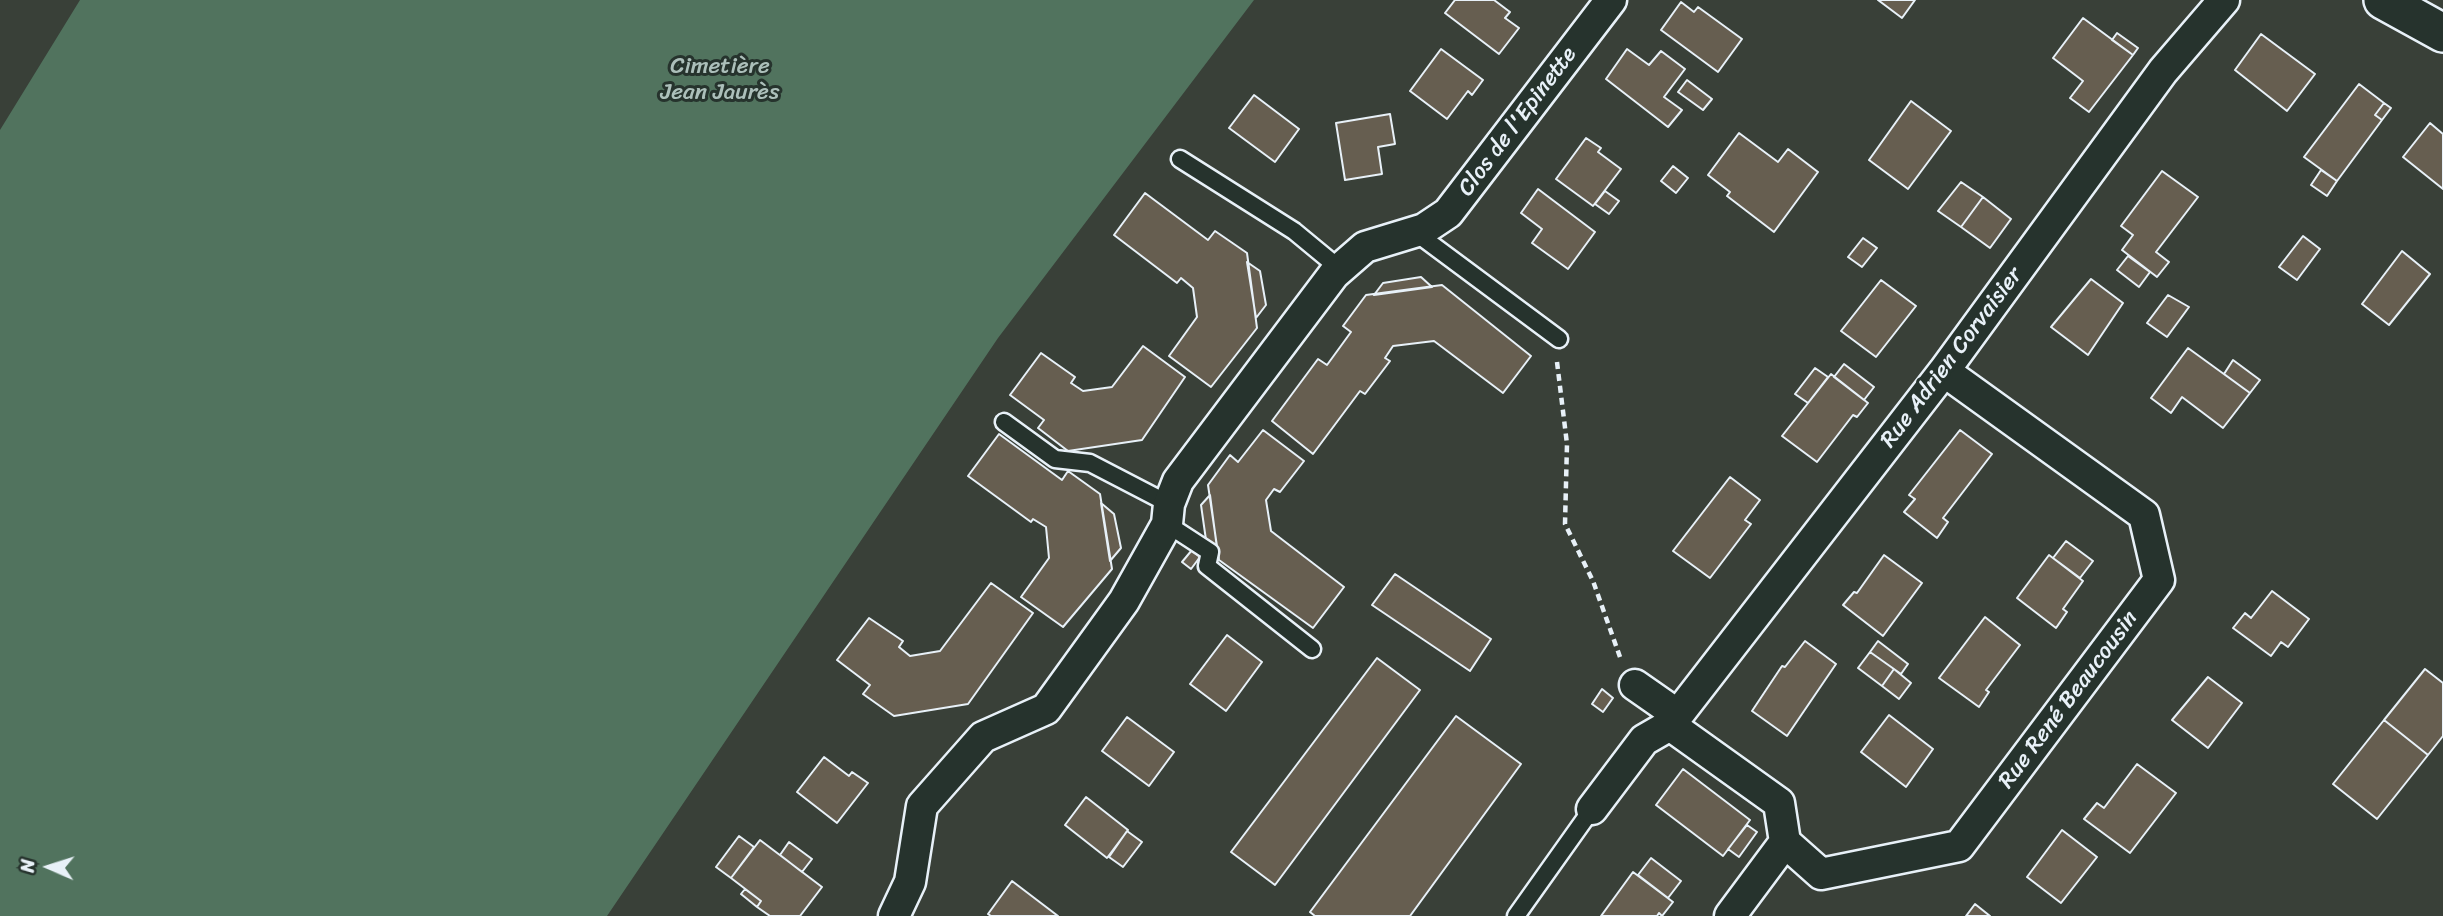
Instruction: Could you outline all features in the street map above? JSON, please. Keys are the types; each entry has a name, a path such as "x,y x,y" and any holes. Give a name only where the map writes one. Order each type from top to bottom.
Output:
{"street":[{"name":"Clos de l'Epinette","path":"894,916 909,882 922,806 984,737 1046,709 1124,601 1168,514 1178,481 1340,269 1365,247 1415,232 1448,213 1611,0"},
{"name":"Rue Adrien Corvaisier","path":"1592,808 1644,740 1674,720 1944,372 2164,71 2224,0"},
{"path":"2383,0 2443,33"},
{"name":"Rue René Beaucousin","path":"1785,842 1821,874 1959,846 2159,580 2144,515 1944,372"},
{"path":"1635,685 1674,720 1779,803 1785,842 1730,916"}],"lane":[{"path":"1180,159 1294,231 1340,269"},
{"path":"1415,232 1559,339"},
{"path":"1004,422 1055,459 1090,463 1168,514 1210,552 1207,566 1312,649"},
{"path":"1516,916 1592,808"}],"path":[{"path":"1559,339 1557,370 1567,444 1565,524 1593,581 1613,643 1635,685"}],"green space":[{"name":"Cimetière Jean Jaurès","path":"80,0 1254,0 998,338 607,916 0,916 0,130"}],"building":[{"path":"1455,0 1494,0 1510,12 1505,18 1519,28 1499,54 1445,13"},
{"path":"1878,0 1915,0 1902,18"},
{"path":"1681,2 1694,12 1698,7 1742,39 1718,72 1661,30"},
{"path":"2083,18 2133,55 2089,112 2070,98 2083,81 2053,58"},
{"path":"2117,33 2138,48 2133,55 2112,40"},
{"path":"2261,34 2315,74 2287,111 2235,70"},
{"path":"1441,49 1483,80 1472,95 1468,91 1447,119 1410,91"},
{"path":"1627,49 1649,65 1661,51 1685,69 1664,97 1682,110 1668,127 1606,79"},
{"path":"1687,80 1712,99 1703,110 1678,92"},
{"path":"2359,84 2384,103 2375,115 2382,120 2337,181 2304,157"},
{"path":"1254,95 1299,129 1275,162 1229,128"},
{"path":"1911,101 1951,131 1908,189 1869,160"},
{"path":"2384,103 2391,108 2382,120 2375,115"},
{"path":"1390,114 1395,144 1378,147 1382,174 1345,180 1336,123"},
{"path":"2430,123 2443,134 2443,189 2403,157"},
{"path":"1739,133 1778,162 1788,149 1818,172 1774,232 1727,196 1730,192 1708,175"},
{"path":"1586,138 1601,148 1598,152 1621,169 1593,206 1556,179"},
{"path":"1673,166 1688,178 1676,193 1661,181"},
{"path":"2321,170 2337,181 2327,196 2311,185"},
{"path":"2162,171 2198,197 2156,252 2169,262 2157,277 2122,250 2133,235 2121,226"},
{"path":"1961,182 1983,197 1961,227 1938,211"},
{"path":"1538,189 1595,232 1568,269 1532,243 1542,229 1521,213"},
{"path":"1605,191 1619,201 1609,214 1595,204"},
{"path":"1145,193 1208,240 1215,231 1247,253 1257,328 1211,387 1169,356 1197,317 1193,288 1181,278 1177,283 1114,235"},
{"path":"1983,197 2011,219 1990,248 1961,227"},
{"path":"2303,236 2320,249 2297,280 2279,267"},
{"path":"1863,238 1877,248 1862,267 1848,257"},
{"path":"2402,251 2430,274 2389,325 2362,304"},
{"path":"2128,256 2150,272 2139,287 2117,270"},
{"path":"1247,262 1260,271 1266,305 1256,318"},
{"path":"1421,277 1432,287 1374,295 1383,283"},
{"path":"2091,279 2123,303 2088,355 2051,327"},
{"path":"1881,280 1916,306 1876,357 1841,331"},
{"path":"1442,285 1531,356 1503,393 1434,341 1393,346 1385,358 1390,361 1365,394 1360,391 1313,454 1272,421 1318,359 1327,365 1351,332 1343,326 1366,295"},
{"path":"2168,295 2189,307 2167,337 2147,323"},
{"path":"1143,346 1185,377 1142,440 1068,451 1038,428 1044,420 1010,395 1041,353 1075,377 1071,383 1083,391 1112,387"},
{"path":"2188,348 2250,393 2223,428 2182,397 2171,413 2151,398"},
{"path":"2233,360 2260,380 2250,393 2224,374"},
{"path":"1844,364 1874,387 1864,400 1834,377"},
{"path":"1815,368 1828,377 1808,403 1795,394"},
{"path":"1831,374 1868,403 1857,417 1853,415 1817,462 1782,436"},
{"path":"1263,430 1304,461 1280,492 1274,489 1266,500 1271,531 1344,587 1313,628 1219,560 1208,485 1230,455 1238,462"},
{"path":"1960,430 1992,454 1943,518 1948,522 1937,538 1904,512 1915,499 1909,495"},
{"path":"999,434 1062,480 1068,471 1100,494 1112,569 1063,627 1021,597 1049,558 1046,527 1033,519 1031,522 968,476"},
{"path":"1730,477 1760,500 1745,520 1751,524 1710,578 1673,551"},
{"path":"1210,495 1217,548 1206,540 1201,505"},
{"path":"1101,503 1114,514 1121,548 1110,561"},
{"path":"2066,541 2093,561 2080,578 2053,558"},
{"path":"1192,550 1200,557 1191,569 1182,562"},
{"path":"1884,555 1922,583 1883,636 1843,605 1854,592 1857,593"},
{"path":"2049,555 2083,581 2063,609 2067,612 2056,628 2017,598"},
{"path":"1395,574 1491,639 1470,671 1372,605"},
{"path":"991,583 1033,613 968,704 894,716 863,694 870,685 837,660 869,618 903,641 899,647 910,656 940,651"},
{"path":"2272,591 2309,619 2288,647 2281,642 2271,656 2233,628 2245,613 2251,618"},
{"path":"1985,617 2020,645 1986,690 1989,692 1979,707 1939,678"},
{"path":"1227,635 1262,662 1226,711 1190,684"},
{"path":"1805,641 1836,664 1787,736 1752,711 1782,666 1785,667"},
{"path":"1878,641 1908,664 1901,674 1870,652"},
{"path":"1870,652 1894,669 1882,686 1858,668"},
{"path":"1377,658 1420,690 1275,885 1231,852"},
{"path":"1894,669 1911,683 1899,699 1882,686"},
{"path":"2425,669 2443,683 2443,736 2428,755 2384,720"},
{"path":"2208,677 2242,703 2208,748 2172,720"},
{"path":"1602,689 1613,698 1603,712 1592,704"},
{"path":"1889,715 1933,749 1906,787 1861,752"},
{"path":"1456,716 1521,764 1410,916 1315,916 1310,912"},
{"path":"1127,717 1174,752 1149,786 1102,751"},
{"path":"2384,720 2428,755 2377,819 2333,784"},
{"path":"824,757 849,776 852,772 868,783 837,823 797,792"},
{"path":"2137,764 2176,793 2130,853 2084,819 2097,803 2104,808"},
{"path":"1683,769 1750,820 1723,856 1656,805"},
{"path":"1086,797 1128,830 1107,858 1065,825"},
{"path":"1747,825 1757,832 1739,857 1728,849"},
{"path":"2062,830 2097,857 2061,903 2027,877"},
{"path":"1127,831 1142,842 1123,867 1109,857"},
{"path":"739,836 754,847 731,878 716,867"},
{"path":"760,840 822,887 800,916 770,916 757,907 761,901 731,878"},
{"path":"789,842 812,859 802,872 780,855"},
{"path":"1651,858 1681,881 1668,898 1638,875"},
{"path":"1633,872 1673,902 1662,916 1659,913 1657,916 1601,916"},
{"path":"1012,881 1058,916 988,914"},
{"path":"745,889 761,901 757,907 741,894"},
{"path":"1975,904 1990,916 1966,916"}]}
